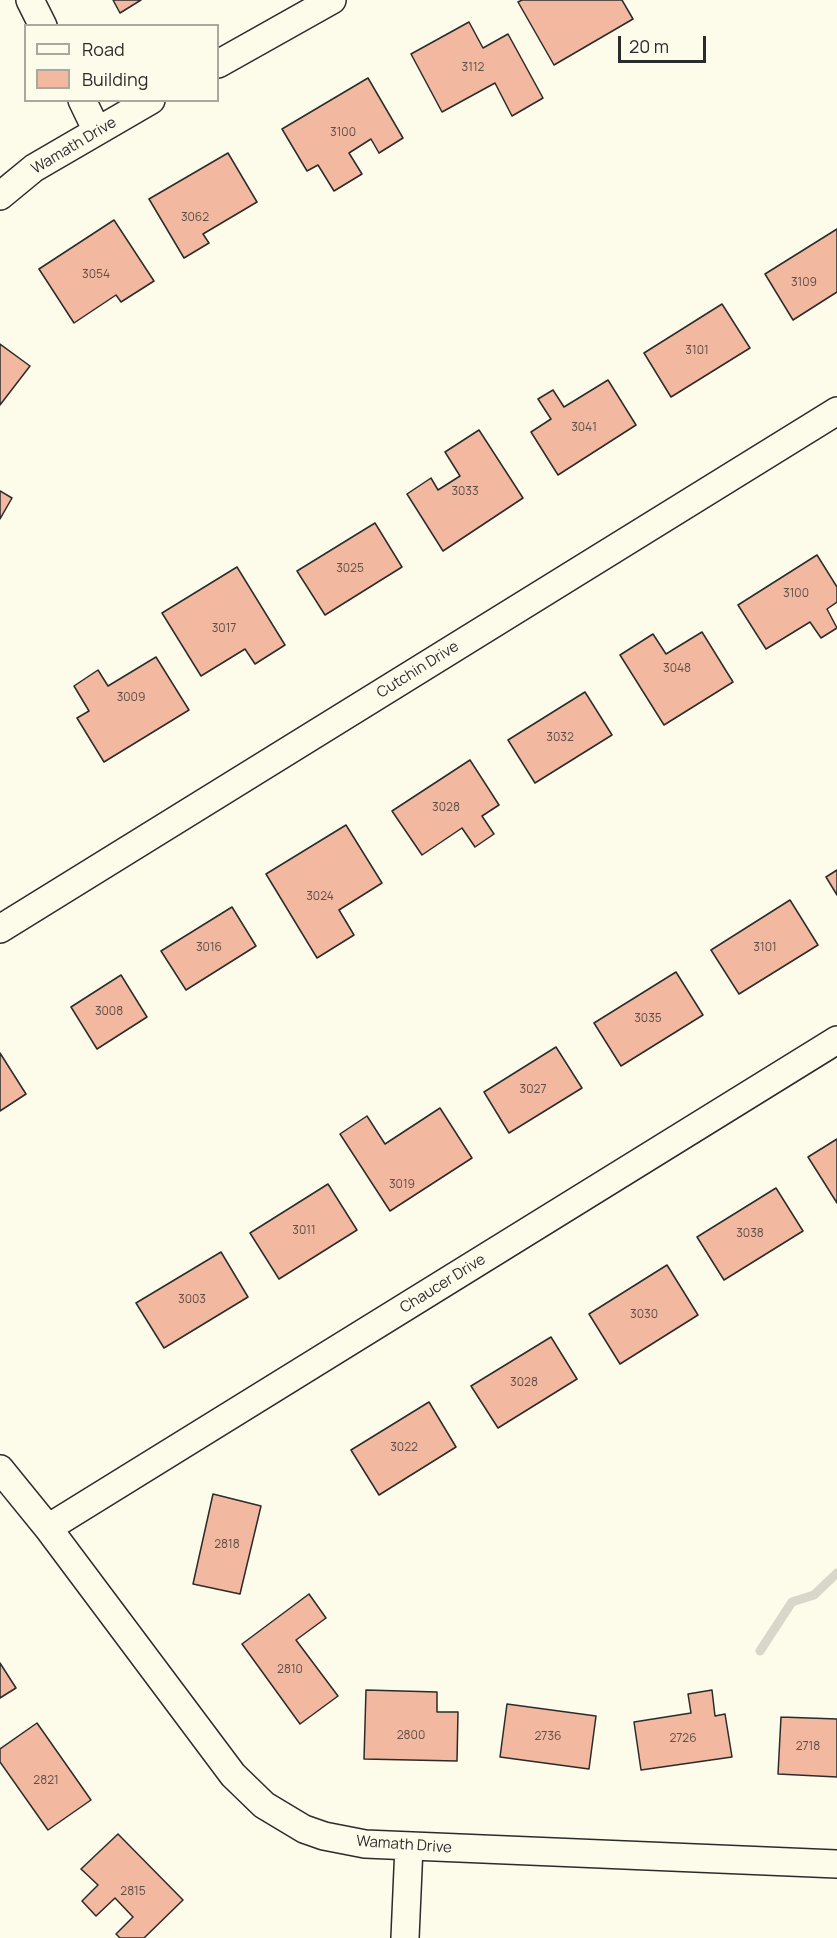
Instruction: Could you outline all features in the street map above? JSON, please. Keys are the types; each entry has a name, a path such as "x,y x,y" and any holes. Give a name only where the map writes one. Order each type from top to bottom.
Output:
{"street":[{"path":"30,0 42,24"},
{"path":"219,63 332,0"},
{"path":"83,102 97,130"},
{"name":"Wamath Drive","path":"0,196 34,168 147,102"},
{"name":"Cutchin Drive","path":"0,929 837,411"},
{"name":"Chaucer Drive","path":"48,1528 837,1040"},
{"name":"Wamath Drive","path":"0,1468 48,1528 233,1775 264,1805 304,1829 324,1836 365,1844 837,1864"},
{"path":"405,1938 409,1846"}],"building":[{"path":"113,0 141,0 120,13"},
{"path":"522,0 622,0 633,19 554,65 518,2"},
{"path":"469,22 483,48 508,34 543,98 512,116 495,83 442,112 411,54"},
{"path":"368,78 403,138 379,153 371,139 349,153 362,174 334,191 318,165 307,171 282,129"},
{"path":"228,153 257,202 203,234 209,243 184,258 149,199"},
{"path":"114,220 154,281 121,302 116,295 74,323 39,269"},
{"path":"837,229 837,292 793,320 765,274"},
{"path":"722,304 750,348 671,397 644,353"},
{"path":"0,344 30,366 0,405"},
{"path":"608,380 636,425 558,475 531,432 551,419 538,399 553,390 564,407"},
{"path":"479,430 523,498 443,551 407,494 431,478 438,490 460,476 445,452"},
{"path":"0,491 12,498 0,519"},
{"path":"375,523 402,567 325,615 297,571"},
{"path":"817,555 837,587 837,602 827,609 837,628 821,638 810,622 766,649 738,605"},
{"path":"237,567 285,645 255,664 245,649 201,676 162,613"},
{"path":"702,632 733,682 664,725 620,655 653,634 666,654"},
{"path":"156,657 189,710 104,762 77,718 89,711 74,686 98,670 108,686"},
{"path":"585,692 612,735 535,783 508,740"},
{"path":"470,760 499,805 482,816 494,834 475,847 462,828 422,855 392,811"},
{"path":"346,825 382,883 339,910 354,935 317,958 266,874"},
{"path":"837,870 837,895 826,877"},
{"path":"790,900 818,945 739,994 711,950"},
{"path":"232,907 256,946 186,990 161,951"},
{"path":"676,972 703,1015 621,1066 594,1023"},
{"path":"121,975 147,1017 97,1049 71,1007"},
{"path":"556,1047 582,1088 509,1133 484,1092"},
{"path":"0,1053 26,1094 0,1111"},
{"path":"440,1108 472,1158 390,1211 340,1134 367,1116 385,1144"},
{"path":"837,1139 837,1203 808,1157"},
{"path":"328,1184 357,1230 279,1279 250,1233"},
{"path":"776,1188 803,1231 724,1280 697,1237"},
{"path":"221,1252 248,1297 164,1348 136,1303"},
{"path":"667,1265 698,1315 620,1364 589,1314"},
{"path":"551,1337 577,1379 498,1428 471,1386"},
{"path":"429,1402 456,1447 379,1495 351,1450"},
{"path":"213,1494 261,1506 240,1594 193,1584"},
{"path":"309,1594 326,1618 296,1640 338,1696 300,1724 242,1644"},
{"path":"0,1663 16,1688 0,1698"},
{"path":"366,1690 437,1692 437,1712 458,1712 457,1761 364,1759"},
{"path":"712,1690 715,1716 725,1714 732,1757 641,1770 634,1722 691,1713 688,1694"},
{"path":"507,1704 596,1716 589,1769 500,1757"},
{"path":"781,1717 837,1719 837,1777 778,1774"},
{"path":"37,1723 91,1800 48,1830 0,1762 0,1749"},
{"path":"118,1834 183,1900 144,1938 120,1938 116,1934 133,1917 115,1898 96,1916 82,1901 98,1885 81,1869"}],"waterway":[{"path":"760,1651 792,1602 814,1595 837,1573"}]}
